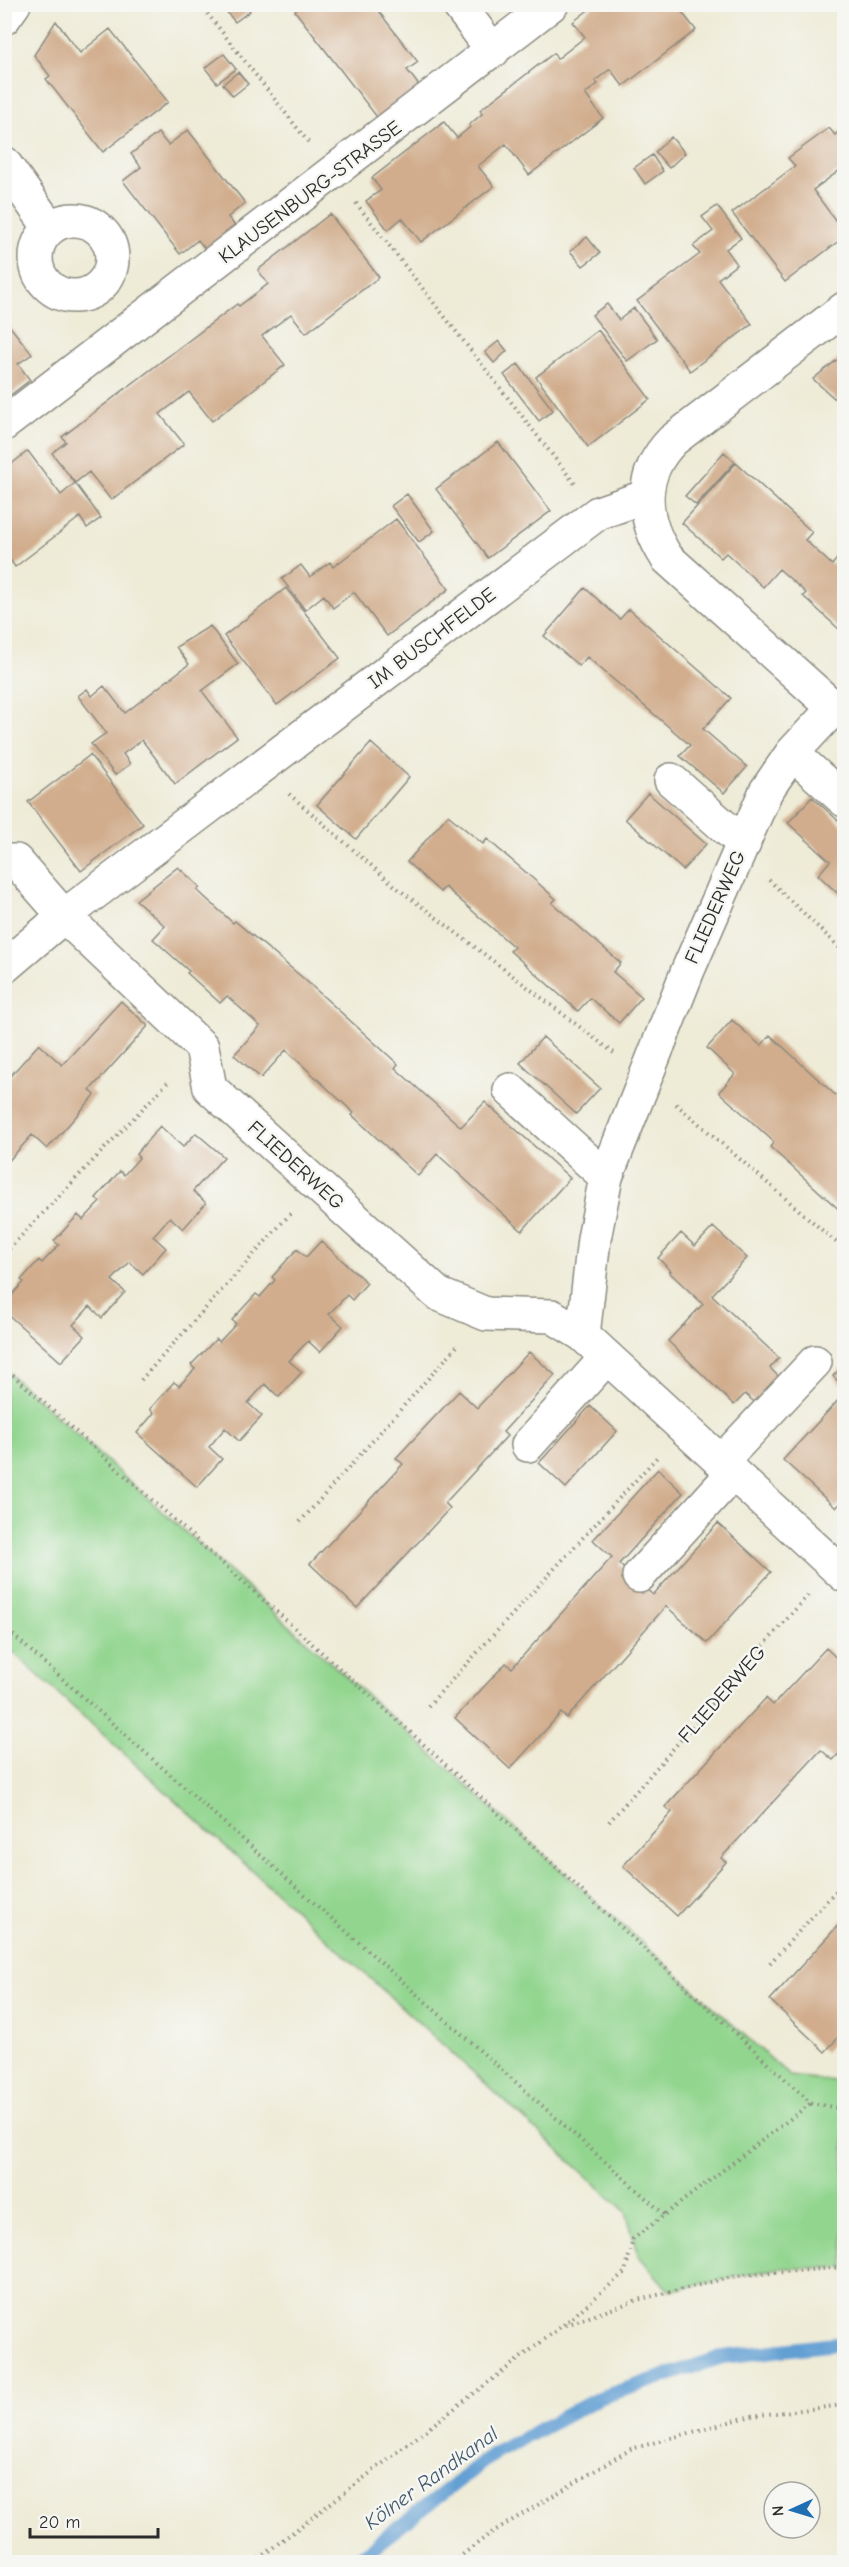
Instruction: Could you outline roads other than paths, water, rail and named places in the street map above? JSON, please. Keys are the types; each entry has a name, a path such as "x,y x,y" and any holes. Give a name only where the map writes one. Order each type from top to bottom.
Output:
{"street":[{"path":"4,18 14,4"},
{"path":"458,4 494,51"},
{"name":"KLAUSENBURG-STRASSE","path":"4,424 334,174 552,4"},
{"path":"4,163 50,228"},
{"path":"72,219 85,221 97,227 106,236 112,251 113,264 109,275 94,292 82,296 60,294 49,287 41,277 36,254 40,240 50,228 72,219"},
{"path":"94,292 126,332"},
{"path":"647,496 652,470 659,454 673,440 844,309"},
{"name":"IM BUSCHFELDE","path":"4,967 64,916 598,513 647,496"},
{"name":"FLIEDERWEG","path":"583,1335 594,1239 606,1177 687,970 766,791 792,753 839,705 667,558 656,542 648,521 647,496"},
{"path":"792,753 844,800"},
{"path":"671,780 742,848"},
{"path":"4,861 16,861 64,916"},
{"name":"FLIEDERWEG","path":"64,916 202,1047 210,1088 438,1294 486,1314 552,1316 583,1335 727,1467 837,1558"},
{"path":"510,1090 606,1177"},
{"path":"528,1445 607,1358"},
{"path":"639,1576 815,1362"}],"waterway":[{"name":"Kölner Randkanal","path":"354,2562 492,2455 599,2398 722,2357 844,2343"}]}
